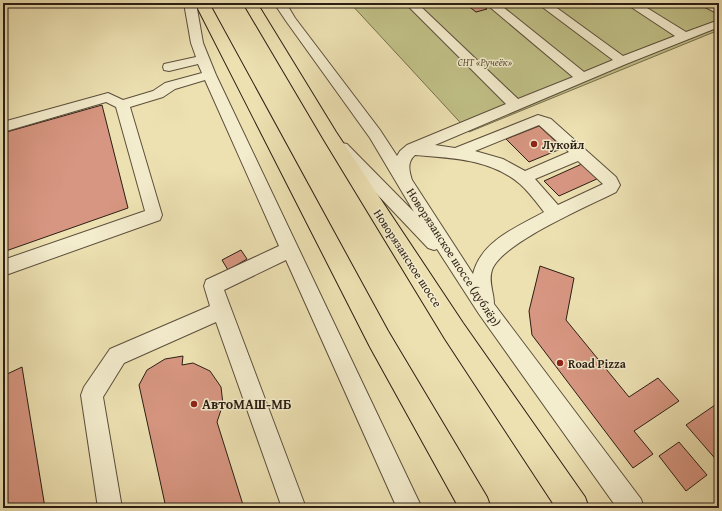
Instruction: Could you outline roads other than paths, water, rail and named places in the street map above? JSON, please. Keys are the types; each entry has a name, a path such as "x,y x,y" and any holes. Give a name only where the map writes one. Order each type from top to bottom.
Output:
{"highway":[{"path":"202,3 379,339 476,508"},
{"name":"Новорязанское шоссе","path":"250,3 330,136 454,331 574,508"}],"street":[{"path":"190,3 197,43 206,67 410,508"},
{"name":"Новорязанское шоссе (дублёр)","path":"280,3 290,19 375,134 458,268 632,508"},
{"path":"411,3 515,105"},
{"path":"490,3 583,78"},
{"path":"544,3 622,61"},
{"path":"631,3 684,36"},
{"path":"705,3 719,11"},
{"path":"405,183 402,171 402,159 412,149 622,61 719,23"},
{"path":"169,67 206,67"},
{"path":"122,105 158,94 206,67"},
{"path":"3,126 108,97 122,105 154,215 3,268"},
{"path":"454,154 538,120 546,122 610,181 612,185 610,188 556,214 500,247 486,262 481,278 486,308"},
{"path":"375,134 388,142 412,149 454,154 494,163 510,169 523,178 556,214"},
{"path":"330,136 458,268"},
{"path":"523,178 580,154"},
{"path":"290,249 213,286 294,508"},
{"path":"110,508 92,395 117,356 222,310"}],"place":[{"name":"Лукойл","path":"534,144"},
{"name":"Road Pizza","path":"560,363"},
{"name":"АвтоМАШ-МБ","path":"194,404"}],"park label":[{"name":"СНТ «Ручеёк»","path":"485,62"}]}
